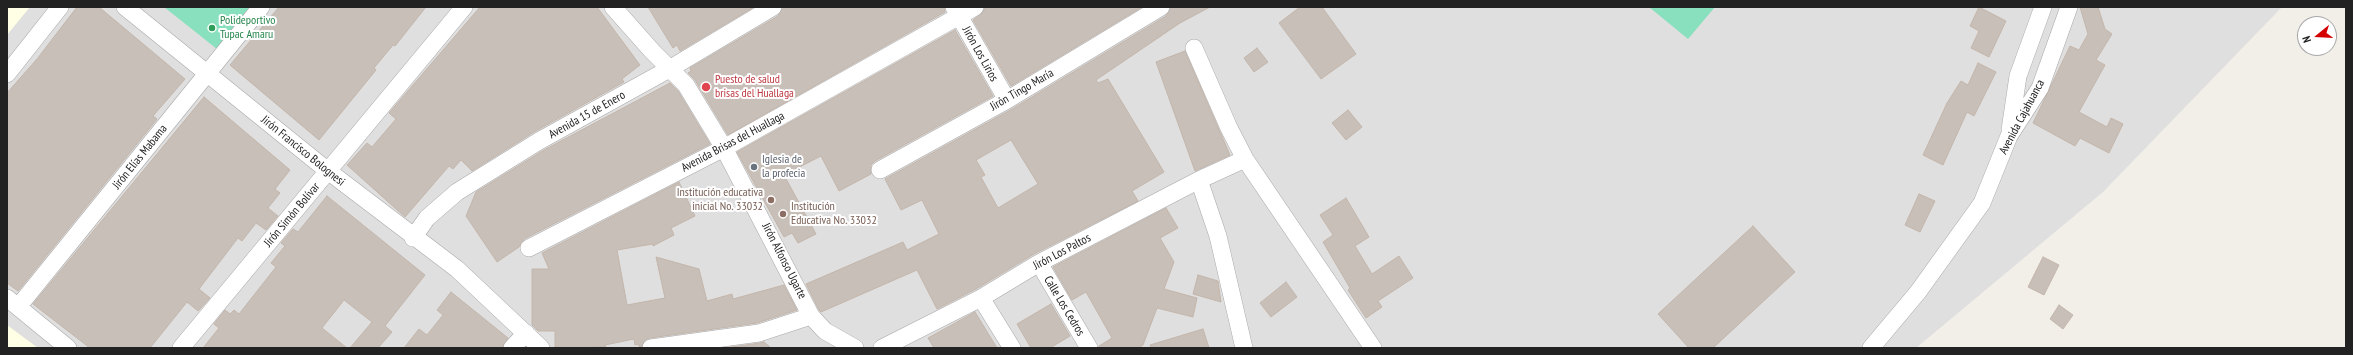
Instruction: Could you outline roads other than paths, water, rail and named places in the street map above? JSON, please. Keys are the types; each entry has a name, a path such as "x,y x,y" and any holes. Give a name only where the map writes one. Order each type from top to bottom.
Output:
{"street":[{"path":"7,74 60,7"},
{"name":"Jirón Francisco Bolognesi","path":"125,7 328,171 483,292 541,348"},
{"name":"Jirón Elías Mabama","path":"12,303 207,74 261,7"},
{"name":"Jirón Simón Bolívar","path":"181,348 464,7"},
{"name":"Jirón Alfonso Ugarte","path":"614,7 652,51 671,68 686,85 724,148 811,316 824,331 855,348"},
{"name":"Avenida 15 de Enero","path":"414,238 426,218 457,192 539,141 671,68 773,7"},
{"name":"Avenida Brisas del Huallaga","path":"529,248 724,148 957,12 976,7"},
{"name":"Jirón Tingo María","path":"880,170 1007,100 1161,7"},
{"path":"2009,136 2018,76 2043,7"},
{"name":"Avenida Cajahuanca","path":"1871,348 1918,292 1982,203 2009,136 2040,88 2069,7"},
{"name":"Jirón Los Lirios","path":"957,12 1007,100"},
{"path":"1194,48 1231,133 1245,159 1373,348"},
{"name":"Jirón Los Paltos","path":"882,348 981,298 1039,263 1199,180 1245,159"},
{"path":"1199,180 1218,236 1244,348"},
{"name":"Calle Los Cedros","path":"1039,263 1089,348"},
{"path":"981,298 1012,348"},
{"path":"12,303 68,348"},
{"path":"651,348 713,341 759,332 811,316"},
{"path":"512,348 526,333"}],"place":[{"name":"Polideportivo Tupac Amaru","path":"212,28"},
{"name":"Puesto de salud brisas del Huallaga","path":"706,87"},
{"name":"Iglesia de la profecia","path":"754,167"},
{"name":"Institución educativa inicial No. 33032","path":"771,200"},
{"name":"Institución Educativa No. 33032","path":"783,214"}]}
